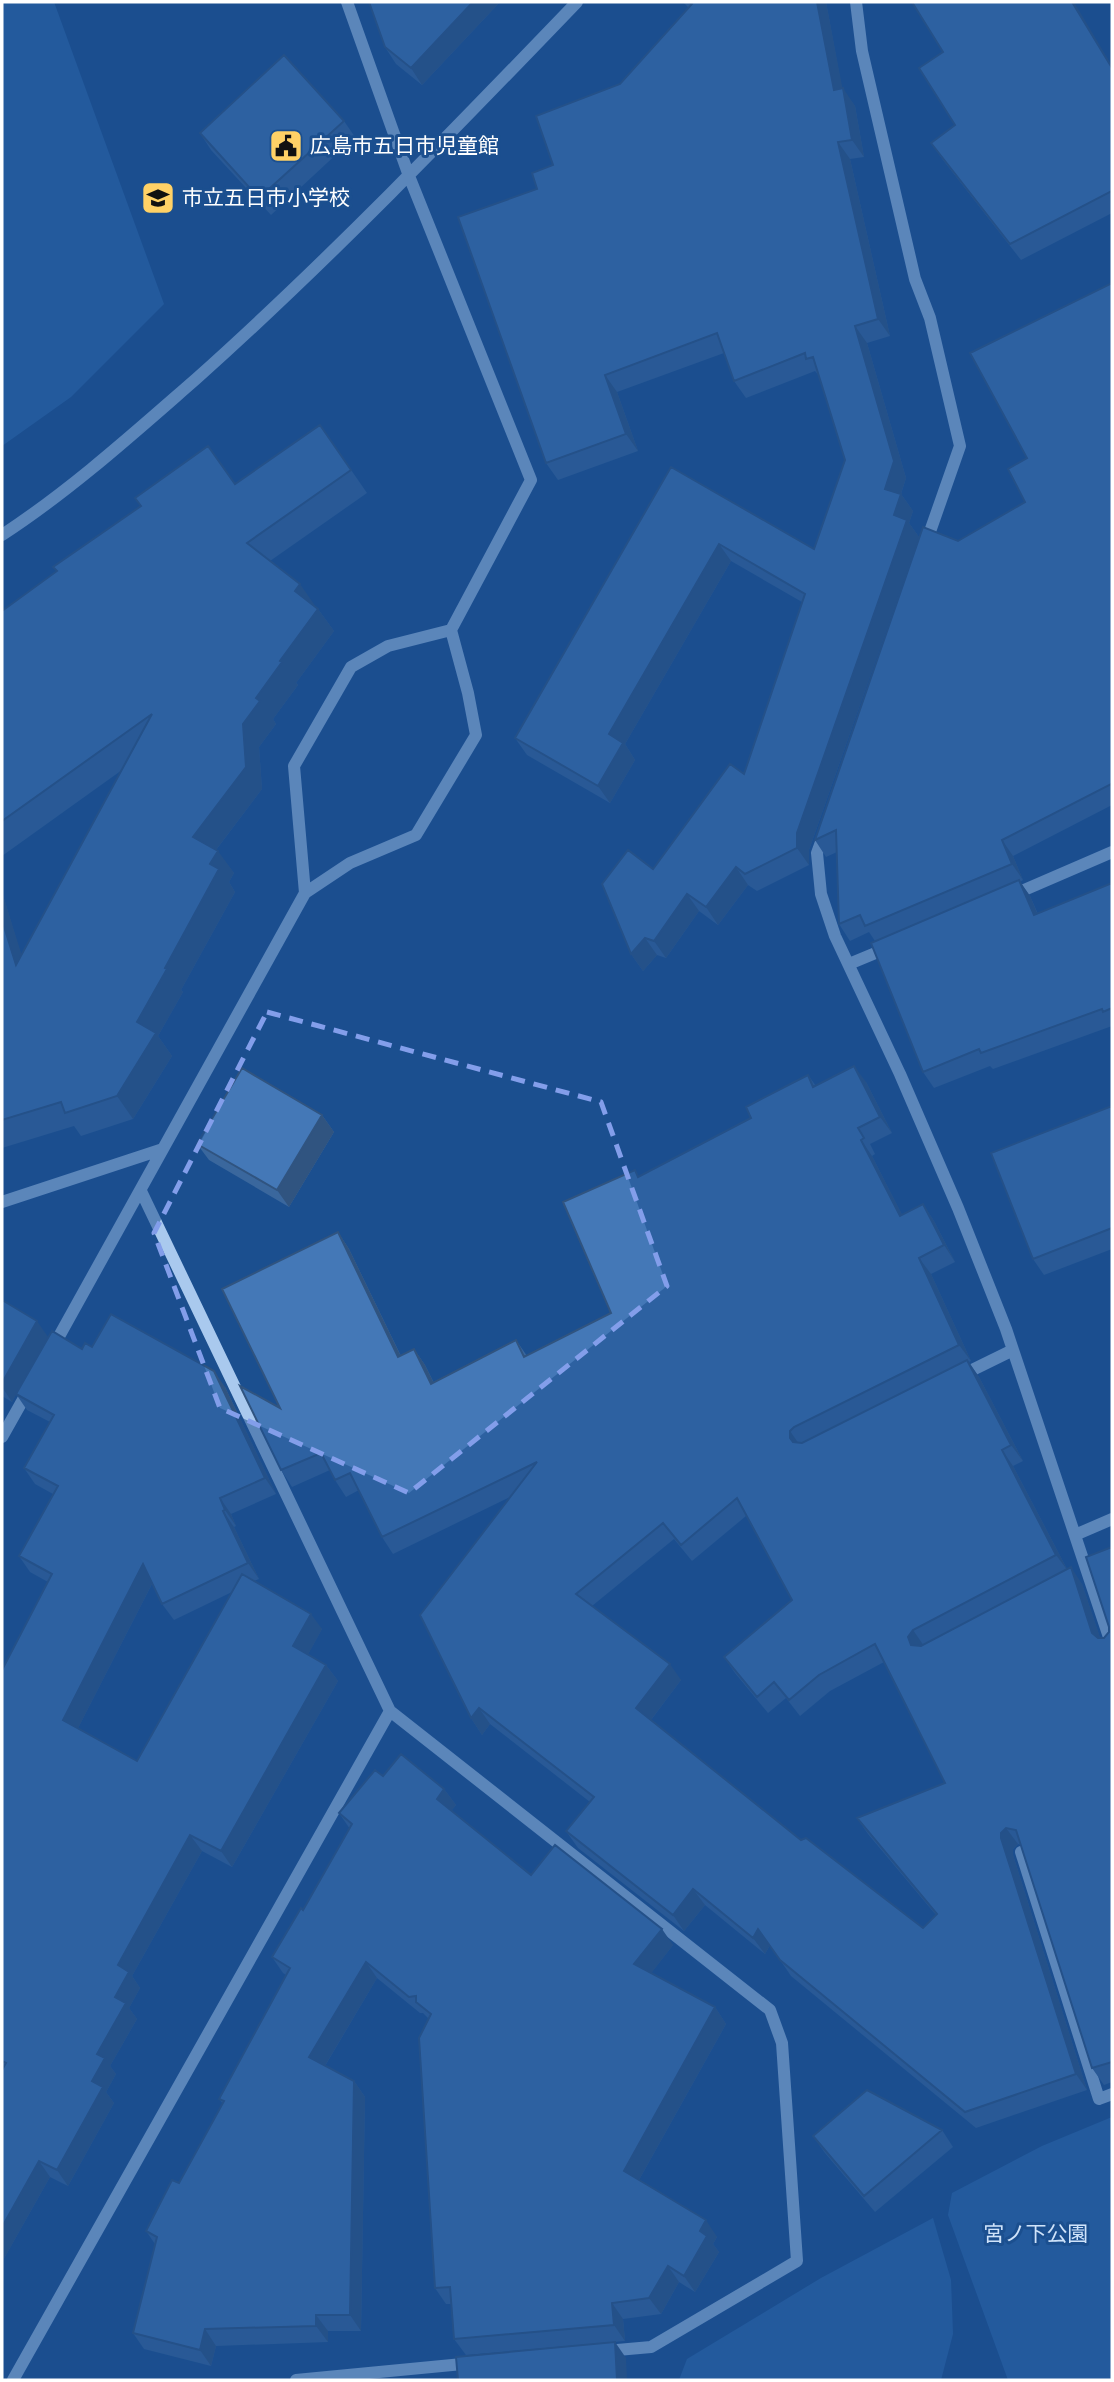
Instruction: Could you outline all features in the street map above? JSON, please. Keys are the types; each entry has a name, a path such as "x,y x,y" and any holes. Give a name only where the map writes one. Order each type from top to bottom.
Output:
{"street":[{"path":"46,1360 305,893 351,863 416,835 476,736 451,630 531,480 410,176 346,2"},
{"path":"2,535 27,519 142,427 262,320 410,176 577,2"},
{"path":"856,2 862,51 902,224 915,279 930,318 960,446 923,551"},
{"path":"305,893 295,766 351,667 388,646 451,630"},
{"path":"831,814 817,853 821,894 835,936 900,1074 958,1208 1013,1350 1112,1646"},
{"path":"999,900 1112,852"},
{"path":"849,964 899,943"},
{"path":"2,1202 163,1149"},
{"path":"141,1191 390,1711 770,2010 782,2043 797,2261 650,2347 598,2352"},
{"path":"953,1379 1013,1350"},
{"path":"2,1437 33,1382"},
{"path":"1075,1535 1112,1519"},
{"path":"1075,1577 1087,1571"},
{"path":"13,2380 390,1711"},
{"path":"1021,1852 1099,2099 1112,2094"},
{"path":"296,2380 480,2362"}],"highlighted area":[{"path":"267,1012 601,1102 667,1286 409,1493 220,1408 154,1233"}],"green space":[{"path":"2,2 54,2 164,304 71,397 2,446"},
{"name":"宮ノ下公園","path":"1112,2117 1112,2380 1008,2380 948,2215 952,2193 1042,2146"},
{"path":"933,2218 951,2280 953,2334 941,2380 679,2380 687,2359 821,2278"}],"building":[{"path":"369,2 473,2 411,68 385,47"},
{"path":"689,2 817,2 834,90 843,88 852,140 838,142 878,319 855,326 894,461 885,489 901,494 894,515 907,520 797,833 797,848 745,874 736,867 706,907 687,894 654,941 645,938 631,954 602,884 628,850 653,869 730,764 744,774 805,594 719,544 609,734 623,743 598,786 515,738 671,467 814,549 845,460 813,357 806,359 805,353 734,381 717,333 605,375 626,434 546,463 458,217 537,189 532,173 553,165 536,116 620,84 692,4"},
{"path":"912,2 1072,2 1112,68 1112,191 1010,244 931,143 955,125 919,68 943,52"},
{"path":"284,55 344,121 259,198 200,133"},
{"path":"1112,283 1112,786 1111,784 1002,840 1012,864 865,926 860,915 839,924 836,830 815,840 923,527 958,541 1025,502 1008,469 1027,458 970,353"},
{"path":"320,425 351,470 247,543 300,584 295,591 318,609 280,661 282,662 256,698 260,701 243,724 246,767 193,837 218,851 210,864 219,869 137,1022 156,1033 117,1096 65,1113 61,1102 2,1120 2,920 16,965 152,714 2,821 2,611 57,571 53,567 141,506 135,498 208,446 235,484"},
{"path":"1019,880 1034,915 1112,883 1112,1008 1103,1012 1102,1009 981,1053 979,1049 923,1072 871,943"},
{"path":"854,1066 880,1117 858,1128 864,1138 861,1140 900,1216 923,1204 944,1245 919,1258 959,1345 794,1427 790,1431 790,1438 793,1442 802,1443 967,1360 1011,1445 1002,1450 1056,1555 913,1630 908,1637 911,1645 921,1646 1071,1567 1092,1633 1098,1638 1104,1638 1109,1627 1086,1557 1112,1547 1112,2062 1092,2068 1016,1830 1006,1828 1001,1833 1001,1838 1076,2074 965,2112 780,1960 758,1929 753,1938 693,1889 673,1915 566,1831 594,1797 479,1708 471,1718 420,1615 537,1462 382,1537 350,1473 335,1480 321,1453 281,1470 240,1386 280,1408 222,1289 338,1232 398,1357 414,1349 431,1384 516,1340 524,1357 611,1313 563,1202 635,1170 638,1177 751,1118 746,1107 808,1075 813,1087","holes":["737,1498 792,1600 724,1657 757,1697 774,1682 789,1700 819,1675 875,1644 945,1783 857,1818 937,1914 923,1928 806,1838 801,1840 636,1708 670,1664 576,1594 663,1523 681,1545"]},
{"path":"242,1068 322,1115 277,1190 197,1144"},
{"path":"1112,1106 1112,1228 1033,1259 991,1153"},
{"path":"2,1300 37,1321 2,1383"},
{"path":"111,1314 214,1371 265,1478 220,1498 225,1510 223,1511 248,1563 162,1604 143,1564 63,1720 137,1761 242,1574 311,1614 293,1646 326,1665 221,1851 190,1835 118,1965 129,1972 115,1997 126,2003 97,2054 105,2058 92,2081 103,2087 57,2170 39,2161 2,2227 2,2070 6,2063 2,2061 2,1670 52,1574 19,1556 58,1486 24,1468 54,1415 16,1394 52,1331 82,1349 85,1343 92,1347"},
{"path":"401,1754 444,1789 437,1799 531,1875 555,1845 662,1929 634,1964 715,2007 624,2171 706,2220 700,2231 707,2236 684,2276 668,2266 649,2298 612,2303 614,2325 454,2339 450,2287 435,2288 419,2038 431,2014 416,2002 416,1996 409,1997 366,1962 309,2057 354,2081 350,2315 316,2315 316,2326 205,2329 200,2350 133,2333 157,2237 146,2231 172,2180 179,2183 224,2101 219,2099 290,1968 272,1957 301,1908 303,1910 352,1824 339,1813 375,1770 383,1776"},
{"path":"867,2090 942,2130 864,2196 813,2136"},
{"path":"615,2342 617,2380 458,2380 456,2357"}],"place":[{"name":"広島市五日市児童館","path":"286,146"},
{"name":"市立五日市小学校","path":"158,198"}]}
